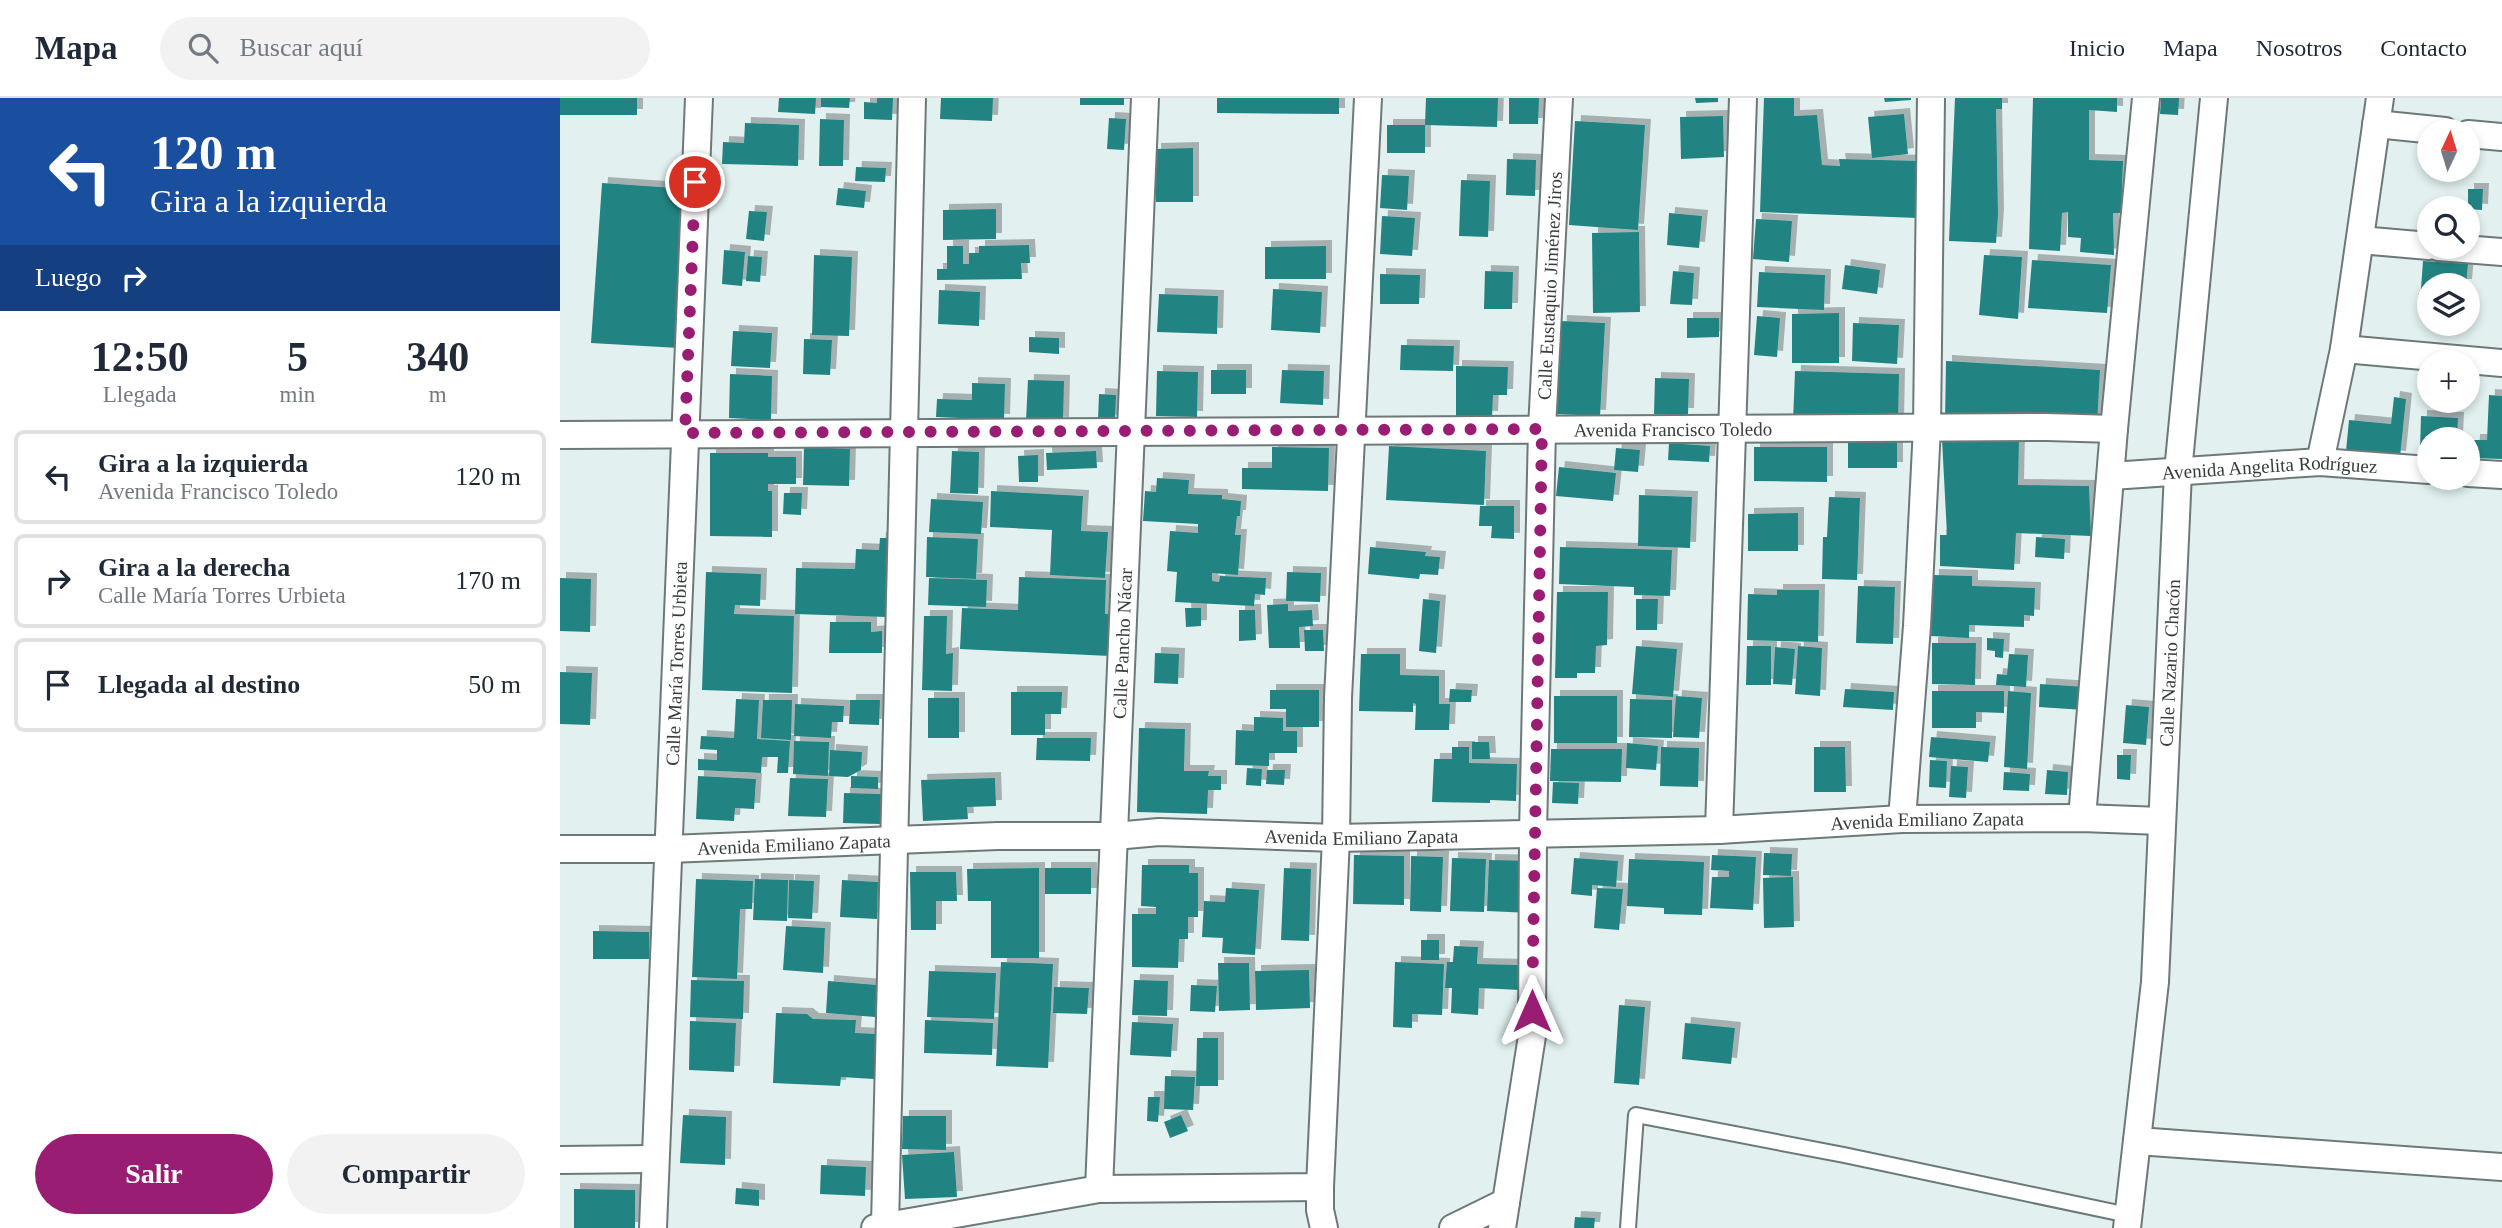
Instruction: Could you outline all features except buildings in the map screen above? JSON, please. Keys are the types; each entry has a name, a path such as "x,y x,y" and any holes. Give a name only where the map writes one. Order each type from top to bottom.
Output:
{"street":[{"name":"Calle María Torres Urbieta","path":"653,1228 699,98"},
{"path":"912,98 894,841 880,1227 1099,1189 1320,1186"},
{"name":"Calle Pancho Nácar","path":"1099,1189 1145,98"},
{"path":"1324,1228 1320,1210 1320,1186 1336,838 1338,698 1368,98"},
{"name":"Calle Eustaquio Jiménez Jiros","path":"1504,1215 1532,1036 1533,833 1542,429 1559,98"},
{"path":"1719,830 1743,98"},
{"path":"1902,819 1917,625 1927,427 1931,98"},
{"path":"2082,818 2114,429 2146,98"},
{"name":"Calle Nazario Chacón","path":"2128,1221 2155,982 2178,472 2214,98"},
{"path":"2320,462 2344,349 2380,98"},
{"path":"2376,124 2417,128"},
{"path":"2480,135 2502,137"},
{"path":"2360,240 2417,245"},
{"path":"2480,250 2502,252"},
{"path":"2344,349 2502,363"},
{"name":"Avenida Francisco Toledo","path":"560,435 1927,427 2114,429"},
{"name":"Avenida Angelita Rodríguez","path":"2110,476 2320,462 2417,469"},
{"path":"2480,474 2502,475"},
{"name":"Avenida Emiliano Zapata","path":"560,849 669,849 998,836 1115,836 1159,832 1336,838 1719,830 1902,819 2082,818 2161,821"},
{"path":"2137,1141 2502,1167"},
{"path":"560,1160 654,1159"},
{"path":"1453,1228 1504,1215"}],"lane":[{"path":"1628,1228 1636,1115 1831,1152 2128,1221"}],"route":[{"path":"695,182 685,433 1542,429 1532,1011"}]}
